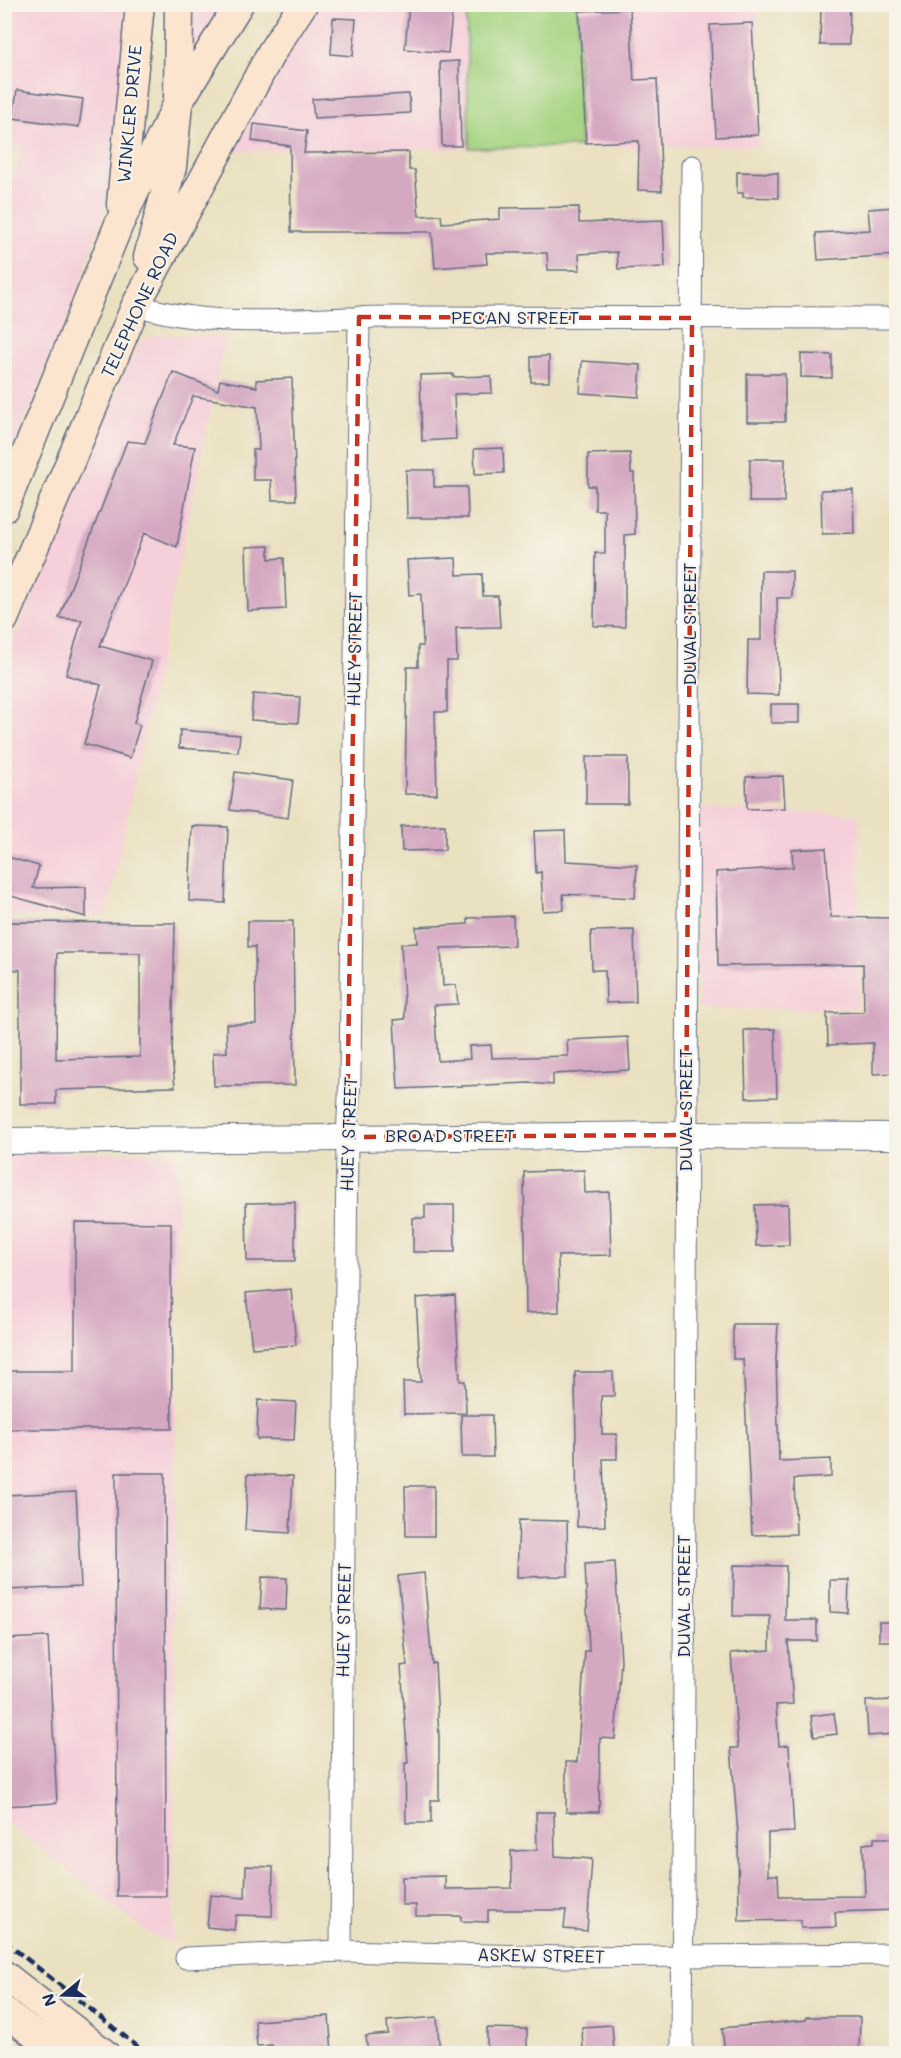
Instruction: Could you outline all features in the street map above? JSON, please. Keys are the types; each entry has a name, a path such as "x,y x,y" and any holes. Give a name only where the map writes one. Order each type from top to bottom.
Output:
{"main road":[{"name":"WINKLER DRIVE","path":"119,224 140,4"},
{"path":"136,305 172,167 178,103 179,4"},
{"path":"4,508 119,224 178,103 239,4"},
{"name":"TELEPHONE ROAD","path":"4,619 136,305 271,53 303,4"},
{"path":"4,1975 105,2054"},
{"path":"4,2011 60,2054"}],"street":[{"name":"DUVAL STREET","path":"682,2054 692,166"},
{"name":"PECAN STREET","path":"136,305 159,312 228,321 359,317 897,318"},
{"name":"HUEY STREET","path":"341,1952 347,1137 351,1078 359,317"},
{"name":"BROAD STREET","path":"4,1141 686,1135 897,1136"},
{"name":"ASKEW STREET","path":"186,1958 341,1952 564,1957 897,1954"}],"highlighted area":[{"path":"359,317 692,318 686,1135 347,1137"}],"shaded area":[{"path":"5,5 129,5 120,126 101,221 69,314 10,457 4,454 4,215 10,202 21,146 5,143"},
{"path":"189,5 229,5 191,56"},
{"path":"316,5 466,5 469,148 229,151"},
{"path":"578,5 758,5 758,146 580,147"},
{"path":"155,335 226,336 107,915 5,917 4,663 136,346"},
{"path":"697,809 859,814 858,1008 698,1009"},
{"path":"4,1152 177,1153 173,1944 149,1933 5,1821"}],"green space":[{"path":"466,5 578,5 580,147 469,148"}],"building":[{"path":"409,4 453,4 448,53 405,49"},
{"path":"821,4 850,4 849,45 820,45"},
{"path":"630,9 634,80 657,79 662,191 638,190 639,141 586,143 579,11"},
{"path":"333,18 356,19 353,56 331,54"},
{"path":"752,23 758,135 716,137 710,25"},
{"path":"459,61 461,146 442,146 440,62"},
{"path":"17,90 83,99 79,127 13,118"},
{"path":"409,94 410,113 314,118 312,99"},
{"path":"254,124 307,131 304,153 409,152 409,170 415,170 419,216 441,215 442,223 500,219 500,208 579,207 579,223 663,220 665,267 618,269 617,252 579,254 580,270 548,270 547,253 486,253 487,264 435,268 432,232 291,232 290,146 252,141"},
{"path":"737,172 778,173 778,198 743,197 743,193 737,193"},
{"path":"895,207 897,255 818,260 816,233 870,230 868,209"},
{"path":"801,354 832,355 832,378 801,377"},
{"path":"549,356 549,382 531,382 531,357"},
{"path":"582,361 641,365 639,397 580,393"},
{"path":"173,372 218,390 220,380 257,387 256,380 292,378 296,500 272,500 271,480 253,480 253,450 259,450 257,407 193,396 173,445 195,447 177,547 144,533 100,646 152,661 134,723 140,725 130,758 84,744 101,685 66,675 82,620 59,618 127,441 145,443"},
{"path":"453,374 453,377 491,376 492,393 454,394 456,439 422,441 420,375"},
{"path":"747,374 785,374 785,422 747,422"},
{"path":"503,448 504,473 475,474 474,449"},
{"path":"630,453 631,473 634,473 635,534 625,535 625,627 594,626 595,553 605,554 605,510 595,510 595,486 588,486 588,454"},
{"path":"750,459 785,459 784,502 749,502"},
{"path":"406,470 434,470 434,487 467,487 468,518 407,518"},
{"path":"853,489 854,533 822,534 821,490"},
{"path":"269,546 269,559 284,558 286,609 248,611 246,547"},
{"path":"456,558 457,575 482,574 483,596 498,596 500,627 456,628 457,661 447,661 447,712 435,712 437,794 405,794 407,667 418,667 418,646 423,646 421,594 409,595 407,560"},
{"path":"761,571 792,571 792,598 777,598 779,695 747,694 748,640 761,640"},
{"path":"253,694 300,697 298,723 251,720"},
{"path":"771,704 799,704 799,723 771,723"},
{"path":"180,730 240,735 238,752 179,748"},
{"path":"586,757 628,757 628,804 586,804"},
{"path":"235,772 293,780 288,818 230,810"},
{"path":"783,776 785,808 747,809 746,777"},
{"path":"445,825 445,850 402,851 401,826"},
{"path":"192,826 228,827 225,903 189,901"},
{"path":"565,830 566,861 637,865 635,898 563,894 564,910 543,911 541,872 536,873 534,831"},
{"path":"826,848 831,917 897,918 897,1073 873,1074 873,1043 828,1045 827,1013 864,1012 863,964 718,966 716,872 793,867 792,850"},
{"path":"4,856 39,866 33,888 86,887 86,917 4,894"},
{"path":"513,916 514,946 441,948 443,986 456,985 458,1004 434,1005 438,1061 470,1059 469,1046 491,1045 492,1058 568,1056 567,1040 628,1037 630,1070 553,1074 553,1085 529,1083 398,1089 394,1020 405,1019 401,944 417,943 416,927 468,924 468,918"},
{"path":"248,921 293,921 295,1085 214,1086 213,1053 227,1052 226,1024 256,1024 255,947 248,947"},
{"path":"4,922 175,923 172,1057 175,1087 56,1090 56,1104 20,1104 20,970 4,969","holes":["57,953 140,953 140,1057 56,1059"]},
{"path":"634,930 636,1002 606,1003 605,970 592,970 591,931"},
{"path":"775,1029 777,1097 746,1098 744,1030"},
{"path":"584,1170 585,1193 609,1192 611,1255 558,1256 559,1312 526,1313 524,1172"},
{"path":"295,1202 295,1261 247,1261 246,1203"},
{"path":"788,1204 789,1245 756,1246 755,1205"},
{"path":"425,1205 454,1205 455,1252 413,1252 413,1218 425,1218"},
{"path":"75,1222 171,1223 172,1429 4,1429 4,1371 75,1371"},
{"path":"291,1289 296,1345 252,1348 246,1293"},
{"path":"455,1295 460,1381 465,1381 466,1413 404,1414 403,1382 421,1382 416,1298"},
{"path":"733,1324 778,1324 776,1359 779,1461 831,1459 831,1477 794,1479 796,1534 752,1535 743,1359 733,1359"},
{"path":"575,1372 613,1372 614,1396 601,1396 602,1434 617,1434 617,1459 603,1459 605,1526 577,1527"},
{"path":"258,1400 296,1402 294,1440 257,1439"},
{"path":"461,1415 492,1415 493,1457 462,1457"},
{"path":"116,1473 165,1473 166,1896 117,1896"},
{"path":"248,1474 293,1476 290,1533 245,1530"},
{"path":"405,1486 434,1486 434,1536 406,1536"},
{"path":"76,1492 81,1587 4,1590 4,1495"},
{"path":"519,1520 567,1521 568,1576 517,1577"},
{"path":"615,1562 621,1661 615,1739 600,1738 599,1812 566,1812 566,1762 577,1762 585,1651 589,1651 585,1564"},
{"path":"734,1565 786,1566 785,1620 817,1620 817,1641 788,1641 793,1704 776,1705 779,1746 789,1745 794,1832 768,1833 768,1875 778,1875 779,1897 865,1896 863,1844 874,1843 874,1838 895,1838 897,1910 835,1912 836,1927 801,1928 801,1920 739,1921 738,1834 731,1748 738,1748 731,1653 770,1650 770,1616 733,1616"},
{"path":"424,1573 432,1664 435,1663 439,1738 439,1800 431,1800 431,1823 406,1823 405,1763 408,1763 401,1666 407,1665 398,1576"},
{"path":"262,1577 287,1578 286,1610 260,1609"},
{"path":"830,1580 849,1580 848,1613 830,1612"},
{"path":"879,1622 897,1622 897,1641 879,1641"},
{"path":"48,1637 57,1803 4,1806 4,1639"},
{"path":"897,1700 894,1734 868,1736 866,1701"},
{"path":"834,1713 837,1734 814,1737 811,1716"},
{"path":"536,1812 554,1812 555,1856 592,1859 587,1931 564,1929 566,1910 488,1910 488,1922 461,1921 461,1916 416,1916 416,1905 402,1905 402,1877 445,1876 445,1889 512,1888 511,1851 537,1850"},
{"path":"246,1866 273,1867 272,1916 236,1915 234,1930 207,1927 210,1895 245,1898"},
{"path":"329,2016 332,2053 272,2054 272,2045 257,2046 255,2021"},
{"path":"437,2017 440,2054 368,2054 366,2036 388,2034 387,2021"},
{"path":"806,2017 860,2017 859,2051 725,2054 722,2028 806,2020"},
{"path":"612,2025 614,2051 583,2053 582,2027"},
{"path":"487,2028 527,2029 527,2054 487,2054"}],"railway":[{"path":"4,1941 147,2054"}]}
